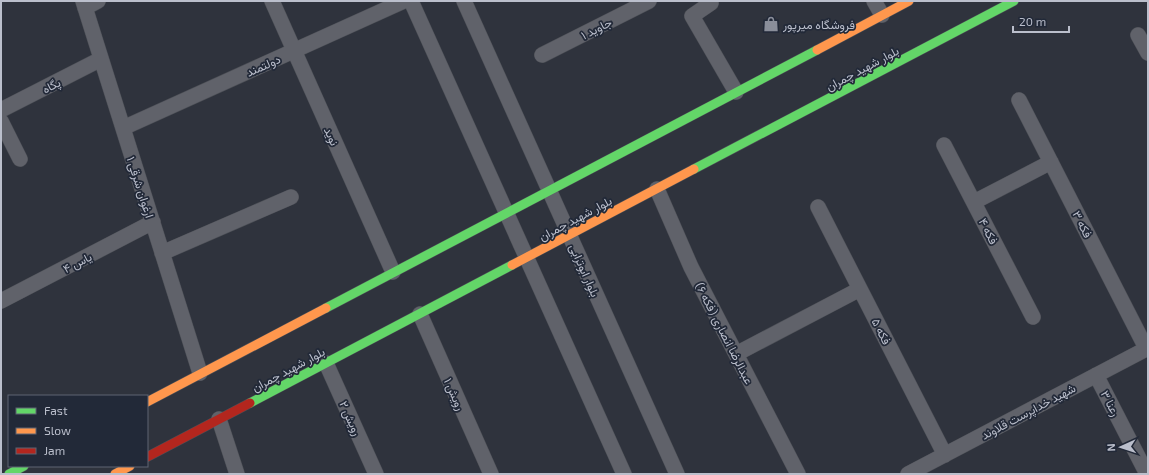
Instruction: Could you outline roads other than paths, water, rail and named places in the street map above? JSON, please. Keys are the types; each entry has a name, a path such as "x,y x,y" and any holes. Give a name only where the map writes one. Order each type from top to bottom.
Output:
{"main road":[{"path":"148,401 909,1"},
{"name":"بلوار شهید چمران","path":"148,456 1014,1"},
{"path":"9,474 22,467"},
{"path":"115,474 128,467"}],"street":[{"path":"84,4 98,1"},
{"name":"نوید","path":"272,1 393,272"},
{"name":"دولتمند","path":"123,128 404,1"},
{"path":"411,1 624,474"},
{"name":"بلوار ابوترابی","path":"464,1 677,474"},
{"name":"جاوید ۱","path":"542,55 649,1"},
{"path":"710,1 711,3 692,16 736,92"},
{"path":"874,1 882,15"},
{"name":"ارغوان شرقی ۱","path":"84,4 200,373"},
{"path":"1138,35 1148,53"},
{"name":"پگاه","path":"1,110 101,59"},
{"name":"فکه ۳","path":"1019,100 1147,348"},
{"path":"1,121 20,159"},
{"name":"فکه ۴","path":"944,144 1033,317"},
{"path":"974,202 1051,162"},
{"name":"عبدالرضا انصاری (فکه ۶)","path":"657,189 691,267 798,474"},
{"path":"162,253 291,197"},
{"name":"فکه ۵","path":"818,207 945,455"},
{"name":"یاس ۴","path":"1,301 153,222"},
{"path":"736,354 860,289"},
{"name":"رویش ۱","path":"420,314 491,474"},
{"name":"شهید خداپرست قلاوند","path":"908,474 1147,348"},
{"name":"رویش ۲","path":"326,363 376,474"},
{"name":"رعنا ۳","path":"1096,375 1147,474"},
{"path":"219,419 237,474"}],"place":[{"name":"فروشگاه میرپور","path":"771,24"}]}
